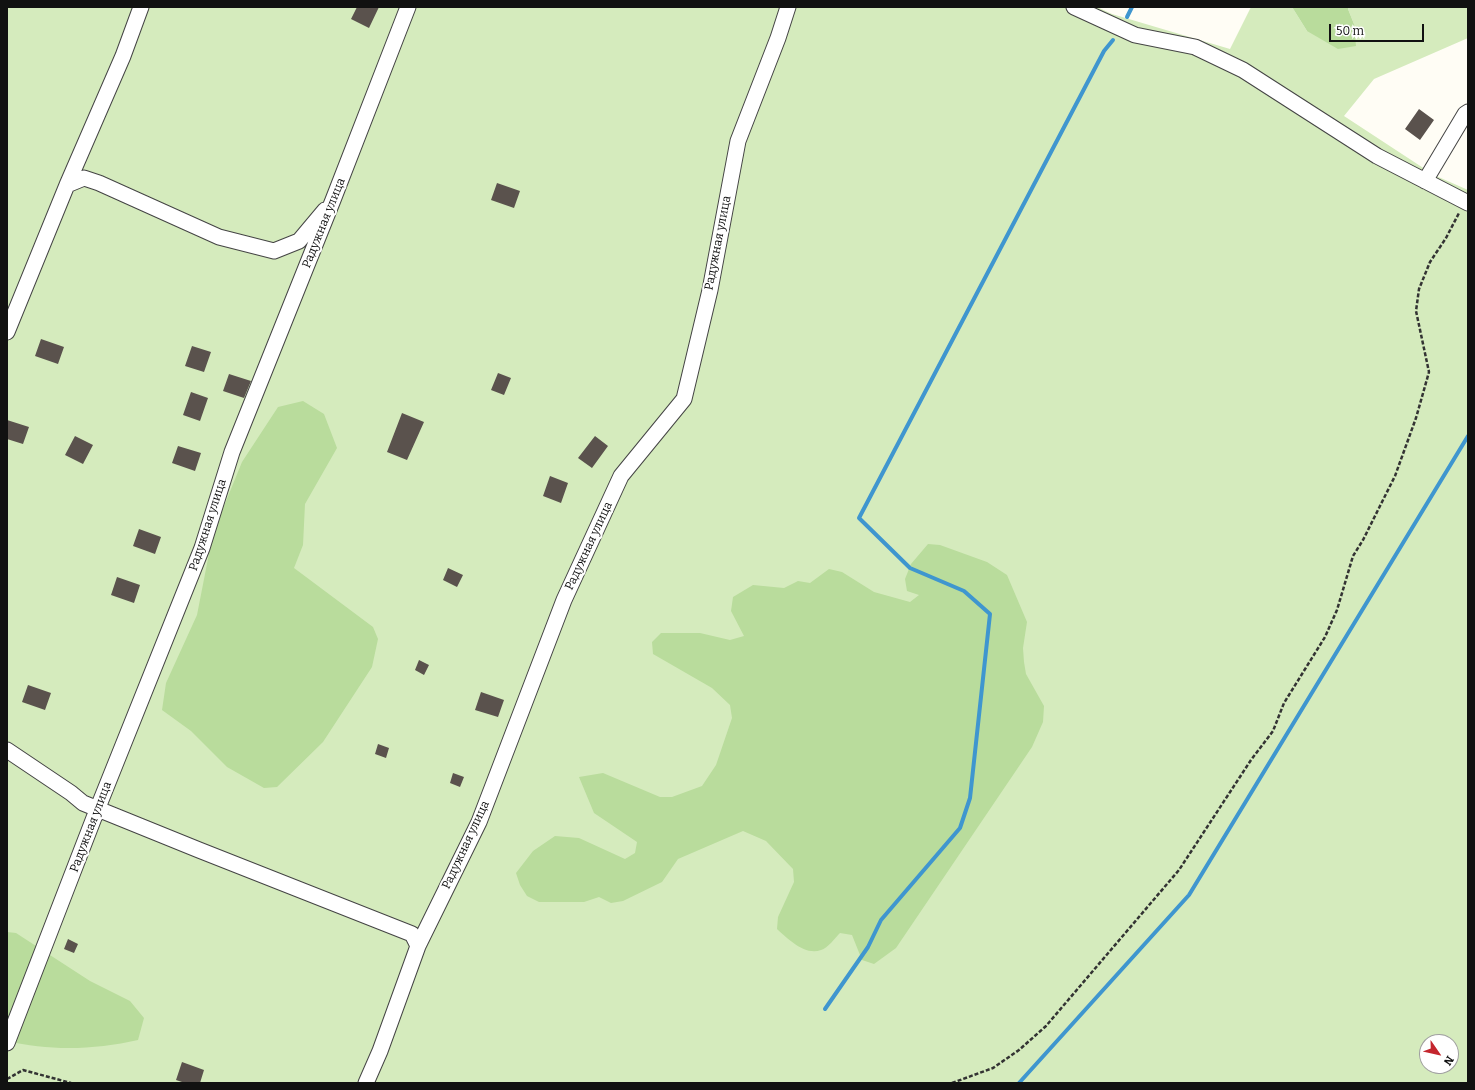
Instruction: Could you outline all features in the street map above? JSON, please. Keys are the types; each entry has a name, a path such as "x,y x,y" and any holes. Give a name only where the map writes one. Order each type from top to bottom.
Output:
{"street":[{"path":"7,332 67,185 123,56 141,7"},
{"name":"Радужная улица","path":"7,1043 97,810 202,548 232,452 333,200 408,7"},
{"name":"Радужная улица","path":"366,1083 380,1050 418,946 479,822 564,600 621,476 684,399 710,290 738,141 778,38 788,7"},
{"path":"1074,7 1134,35 1195,47 1243,70 1377,156 1467,202"},
{"path":"1425,181 1465,114 1468,112"},
{"path":"67,185 84,178 99,182 219,237 274,251 298,241 333,200"},
{"path":"7,750 84,803 97,810 412,934 418,946"}],"path":[{"path":"952,1083 993,1068 1019,1050 1046,1026 1179,870 1251,760 1273,731 1284,703 1325,637 1337,610 1353,556 1363,540 1398,468 1416,418 1429,372 1416,311 1419,289 1430,262 1467,202"},
{"path":"7,1079 23,1070 71,1083"}],"green space":[{"path":"7,7 1097,7 1112,14 1230,49 1251,7 1292,7 1307,31 1354,24 1348,9 1349,7 1468,7 1468,38 1374,79 1344,116 1434,175 1468,190 1468,1083 7,1083"},
{"path":"1292,7 1349,7 1348,9 1354,24 1356,46 1338,49 1307,31"},
{"path":"303,401 324,414 337,448 305,504 303,545 294,568 373,627 378,639 372,667 323,742 277,787 264,788 227,767 191,731 162,710 166,683 197,615 213,533 242,462 278,407"},
{"path":"928,544 940,545 987,562 1007,575 1027,622 1023,648 1024,662 1026,674 1044,706 1043,722 1032,747 896,948 874,964 862,960 852,935 840,933 831,943 821,950 809,951 797,946 777,929 778,917 794,882 793,869 766,841 743,831 678,859 662,882 623,901 611,903 599,897 584,902 539,902 527,896 520,885 516,873 533,851 555,836 579,838 625,859 635,853 637,842 594,813 579,777 603,773 660,797 672,797 702,786 716,765 732,718 730,705 712,688 653,654 652,642 661,633 700,633 730,640 744,636 731,611 733,597 753,585 784,588 798,581 810,583 829,569 842,572 874,592 910,602 919,595 907,591 905,579 911,564"},
{"path":"7,932 16,933 90,981 130,1001 144,1018 138,1040 105,1046 72,1048 56,1048 7,1041"}],"building":[{"path":"357,7 379,7 369,28 351,19"},
{"path":"1419,109 1434,120 1420,140 1405,129"},
{"path":"497,183 520,191 514,208 491,200"},
{"path":"41,339 64,347 58,364 35,356"},
{"path":"192,346 211,352 204,372 185,366"},
{"path":"498,373 511,378 504,395 491,390"},
{"path":"229,374 251,381 244,398 223,391"},
{"path":"191,392 208,398 200,421 183,415"},
{"path":"402,413 424,422 407,460 387,452"},
{"path":"7,420 29,427 23,444 7,439"},
{"path":"75,436 93,445 83,464 65,455"},
{"path":"595,436 608,446 592,468 578,458"},
{"path":"178,446 201,453 195,471 172,463"},
{"path":"550,476 568,483 561,503 543,496"},
{"path":"139,529 161,537 155,554 133,546"},
{"path":"448,568 463,575 457,587 443,580"},
{"path":"117,577 140,585 134,603 111,595"},
{"path":"419,660 429,665 424,675 415,670"},
{"path":"28,685 51,693 45,710 22,702"},
{"path":"481,692 504,700 498,717 475,710"},
{"path":"378,744 389,748 386,758 375,754"},
{"path":"453,773 464,777 460,787 450,783"},
{"path":"68,939 78,944 74,953 64,949"},
{"path":"182,1062 204,1070 200,1083 185,1083 176,1080"}],"waterway":[{"path":"1127,17 1132,7"},
{"path":"825,1009 868,947 881,920 960,828 970,798 990,614 964,591 910,568 859,518 1104,51 1113,40"},
{"path":"1019,1083 1189,895 1468,436"}]}
